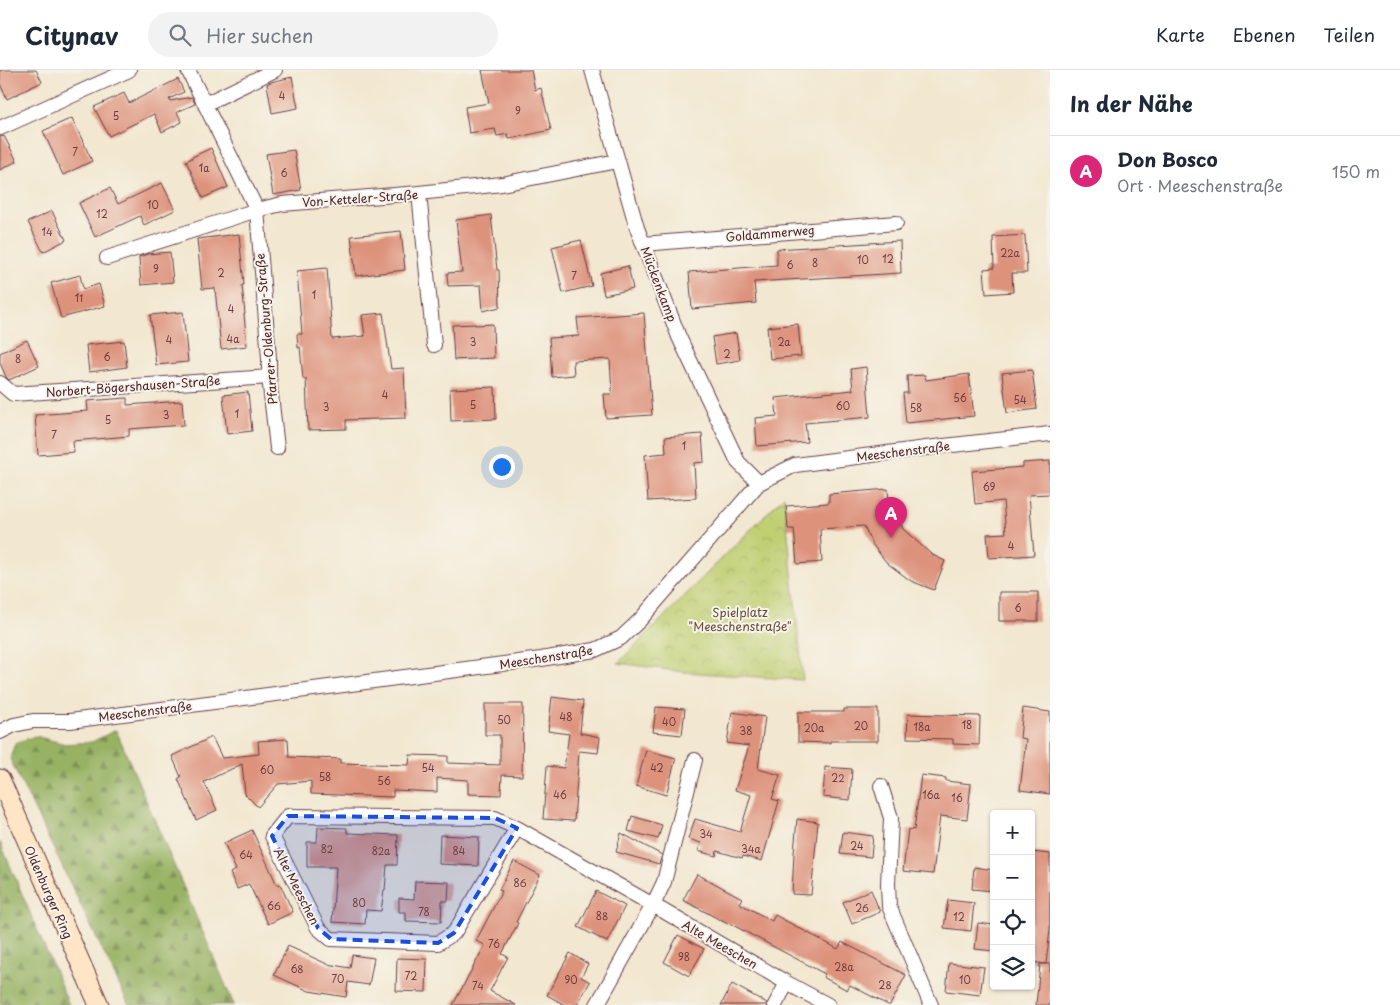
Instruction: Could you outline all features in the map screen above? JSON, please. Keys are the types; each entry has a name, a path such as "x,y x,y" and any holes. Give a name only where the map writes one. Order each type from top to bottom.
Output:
{"main road":[{"name":"Oldenburger Ring","path":"0,779 99,1005"}],"street":[{"path":"0,128 129,70"},
{"path":"188,70 257,210"},
{"path":"205,104 275,70"},
{"name":"Mückenkamp","path":"592,70 637,228 679,337 738,462 759,483"},
{"name":"Von-Ketteler-Straße","path":"108,258 257,210 282,204 420,193 502,184 617,161"},
{"path":"420,193 434,345"},
{"name":"Pfarrer-Oldenburg-Straße","path":"257,210 277,448"},
{"name":"Goldammerweg","path":"643,244 896,223"},
{"name":"Norbert-Bögershausen-Straße","path":"0,383 13,394 270,377"},
{"name":"Meeschenstraße","path":"0,732 14,724 33,721 70,721 541,659 595,650 621,638 640,620 759,483 795,465 1050,434"},
{"path":"597,1005 664,882 695,760"},
{"path":"881,786 891,818 889,906 931,1005"},
{"name":"Alte Meeschen","path":"517,828 454,933 438,943 331,940 318,928 272,836 288,816 495,818 517,828 653,904 828,1005"},
{"path":"775,1005 787,983"}],"highlighted area":[{"path":"288,816 495,818 517,828 454,933 438,943 331,939 318,928 272,836"}],"green space":[{"name":"Spielplatz \"Meeschenstraße\"","path":"784,496 803,680 684,672 618,663"},
{"path":"116,730 234,1005 129,1005 10,759 15,743 35,736 65,744 92,742"},
{"path":"0,842 69,1005 0,1005"}],"building":[{"path":"0,70 36,70 42,82 7,99 0,84"},
{"path":"482,70 531,70 535,90 541,88 551,130 509,139 508,134 497,136 495,129 469,133 465,107 489,103"},
{"path":"292,77 298,108 272,113 267,84"},
{"path":"178,79 184,92 169,99 170,101 192,97 195,104 177,112 182,122 162,132 154,114 109,136 94,107 124,93 129,103"},
{"path":"72,118 92,161 63,175 43,131"},
{"path":"4,136 17,161 0,170 0,137"},
{"path":"211,148 228,187 203,198 186,161"},
{"path":"294,150 301,190 273,195 266,154"},
{"path":"162,183 175,210 144,225 140,216 95,237 79,203 110,188 118,204"},
{"path":"52,211 66,240 43,252 28,222"},
{"path":"491,215 497,270 499,270 500,307 483,311 481,285 448,286 447,273 462,272 456,220"},
{"path":"401,231 405,270 356,276 351,236"},
{"path":"239,234 247,346 221,349 215,288 202,289 197,239"},
{"path":"1025,235 1027,273 1012,273 1013,292 986,294 984,269 994,268 993,237"},
{"path":"581,240 592,286 563,293 552,247"},
{"path":"900,241 901,273 754,282 756,303 692,309 689,272 777,265 777,249"},
{"path":"170,252 173,282 141,285 139,257 148,254"},
{"path":"628,266 633,289 604,295 600,273"},
{"path":"327,268 332,339 365,336 362,315 383,313 391,369 404,368 406,418 346,420 346,429 308,430 306,379 303,379 297,334 302,334 297,271"},
{"path":"80,275 83,289 99,284 105,306 61,318 51,283"},
{"path":"183,312 188,362 156,365 150,315"},
{"path":"644,313 652,415 606,418 604,394 612,394 610,359 573,361 574,375 552,377 549,338 579,336 577,318"},
{"path":"493,324 494,358 454,360 452,325"},
{"path":"798,324 801,356 770,359 767,327"},
{"path":"736,333 740,360 716,364 712,337"},
{"path":"27,340 39,366 9,380 0,363 0,353"},
{"path":"124,341 127,367 89,372 86,345"},
{"path":"866,367 870,417 805,423 807,442 757,446 755,418 777,416 775,398 853,390 851,369"},
{"path":"1032,370 1037,409 1007,413 1002,373"},
{"path":"969,374 974,416 906,423 903,393 908,393 907,376 925,375 926,380"},
{"path":"495,387 496,419 451,421 450,389"},
{"path":"248,392 252,431 227,434 223,395"},
{"path":"127,398 127,405 182,401 184,425 129,429 129,436 73,441 74,452 38,455 35,415 88,411 87,401"},
{"path":"702,434 704,462 694,463 696,498 648,501 645,455 666,453 665,437"},
{"path":"1050,461 1050,494 1029,495 1034,555 989,558 987,534 1006,533 1003,501 975,504 972,471 1023,467 1023,463"},
{"path":"888,489 889,502 893,502 903,529 931,554 945,561 934,590 911,581 887,563 872,544 864,526 820,529 822,562 797,564 794,529 788,529 786,506 829,503 829,494"},
{"path":"999,592 1038,592 1038,621 999,621"},
{"path":"552,697 583,701 580,733 600,737 598,753 579,751 574,821 543,819 547,766 564,768 569,734 548,731"},
{"path":"485,704 523,704 522,776 502,775 501,795 468,794 468,780 437,778 437,792 393,790 393,797 311,794 311,781 278,784 258,807 245,794 242,764 204,782 217,810 196,820 178,779 181,777 172,756 212,737 222,758 259,754 258,741 288,739 289,757 340,759 340,763 409,765 410,755 448,756 448,763 500,765 500,735 485,735"},
{"path":"656,707 685,709 682,735 653,732"},
{"path":"1023,708 1050,712 1050,794 1020,790 1026,739 1020,738"},
{"path":"844,709 878,709 878,741 798,742 798,712 844,712"},
{"path":"732,712 765,717 758,769 780,775 772,799 779,801 762,861 717,851 716,856 698,851 701,843 688,839 695,819 740,832 751,795 735,790 749,746 727,743"},
{"path":"908,714 980,716 979,745 953,744 953,739 907,738"},
{"path":"646,750 676,758 666,795 636,786"},
{"path":"825,767 852,769 850,800 823,797"},
{"path":"921,775 971,784 967,819 940,816 933,874 903,871 908,829 914,830"},
{"path":"632,816 662,825 658,839 628,831"},
{"path":"797,819 818,822 811,895 792,894"},
{"path":"318,827 347,828 347,833 398,835 397,865 387,865 381,911 366,910 365,924 332,922 336,867 307,867 307,842 317,842"},
{"path":"252,830 277,885 280,884 293,912 268,924 249,884 237,889 230,873 236,870 224,843"},
{"path":"843,832 873,836 871,857 840,854"},
{"path":"621,833 662,855 659,864 616,852"},
{"path":"440,835 479,837 478,866 439,864"},
{"path":"1035,852 1050,854 1050,930 1046,964 1035,963"},
{"path":"514,861 540,875 502,954 508,957 490,991 516,1005 453,1005 485,945 476,941 502,891 499,890"},
{"path":"974,867 990,869 990,891 972,889"},
{"path":"697,874 742,898 739,903 772,921 775,915 838,949 842,942 906,975 890,1005 850,985 847,990 823,977 825,974 683,900"},
{"path":"415,881 449,882 448,901 442,901 441,922 406,921 406,912 399,912 399,898 414,899"},
{"path":"871,890 880,912 852,924 843,902"},
{"path":"596,891 625,906 607,942 578,927"},
{"path":"948,900 974,903 971,931 944,928"},
{"path":"978,923 990,924 990,951 975,949"},
{"path":"678,935 704,949 689,976 664,962"},
{"path":"288,946 327,964 350,968 352,955 374,958 369,985 348,982 346,997 309,991 274,975"},
{"path":"570,953 588,964 581,977 590,982 577,1005 565,1005 547,995"},
{"path":"397,958 427,959 426,992 396,991"},
{"path":"949,963 984,967 980,995 946,991"},
{"path":"1040,964 1050,964 1050,1005 1036,1005"},
{"path":"732,984 767,1003 766,1005 721,1005"}],"place":[{"name":"Don Bosco","path":"891,538"}]}
